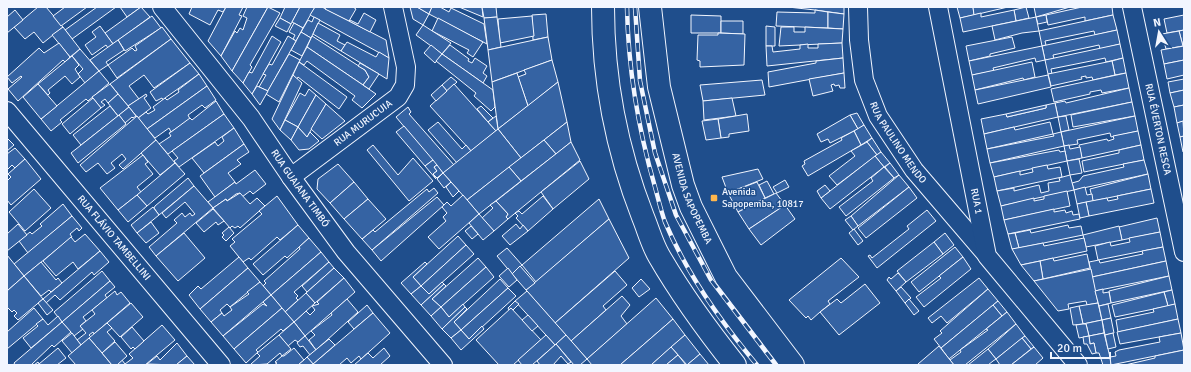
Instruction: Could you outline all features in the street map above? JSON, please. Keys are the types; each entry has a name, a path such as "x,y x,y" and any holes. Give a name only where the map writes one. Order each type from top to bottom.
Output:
{"main road":[{"path":"603,7 603,38 613,122 631,185 658,255 716,342 735,365"},
{"name":"AVENIDA SAPOPEMBA","path":"650,7 659,87 683,185 691,207 726,277 793,365"}],"street":[{"name":"RUA MURUCUIA","path":"291,177 398,98 405,85 406,67 392,7"},
{"name":"RUA PAULINO MENDO","path":"858,7 859,40 864,80 878,116 914,170 987,256"},
{"name":"RUA 1","path":"938,7 987,256 1078,365"},
{"name":"RUA ÉVERTON RESCA","path":"1132,7 1184,252"},
{"name":"RUA GUAIANA TIMBÓ","path":"166,9 251,118 291,177 346,252 443,365"},
{"name":"RUA FLÁVIO TAMBELLINI","path":"7,111 221,365"}],"building":[{"path":"38,7 46,7 63,27 43,43 34,32 25,39 14,27"},
{"path":"65,7 87,7 61,26 53,16"},
{"path":"97,7 116,7 72,39 65,30"},
{"path":"120,7 141,7 127,17"},
{"path":"141,7 150,17 113,44 105,33"},
{"path":"192,7 226,7 223,12 218,10 210,25 189,14"},
{"path":"226,7 243,7 239,15 242,16 221,56 208,41"},
{"path":"247,7 268,7 232,71 221,56 235,31 237,33 240,28 243,30 247,18 243,16"},
{"path":"268,7 280,13 250,65 252,67 243,83 232,71"},
{"path":"285,7 300,7 291,24 280,18"},
{"path":"300,7 315,7 303,28 292,22"},
{"path":"315,7 322,7 386,40 389,58 310,15"},
{"path":"326,7 353,7 356,9 349,21 325,9"},
{"path":"410,7 417,7 429,14 423,25 413,19"},
{"path":"417,7 432,7 429,14"},
{"path":"432,7 440,7 449,12 451,8 484,24 487,44 429,14"},
{"path":"459,7 482,7 483,17"},
{"path":"482,7 496,7 497,17 484,18"},
{"path":"788,7 844,7 844,14 815,10"},
{"path":"957,7 973,7 974,15 960,18"},
{"path":"973,7 1008,7 974,15"},
{"path":"1026,7 1029,18 1016,21 1014,10"},
{"path":"1034,7 1070,7 1036,17"},
{"path":"1082,7 1112,7 1113,15 1085,21 1085,17 1048,25 1046,15"},
{"path":"15,10 23,20 7,33 7,17"},
{"path":"815,10 828,12 828,28 776,26 777,12 815,13"},
{"path":"1014,10 1016,21 963,32 960,18 981,13 981,17"},
{"path":"828,12 844,14 843,29 828,28"},
{"path":"364,13 376,20 370,32 349,21 350,20 358,24"},
{"path":"546,14 548,37 533,40 532,15"},
{"path":"691,15 721,16 721,33 691,33"},
{"path":"1046,15 1047,22 1038,24 1036,17"},
{"path":"1113,15 1117,30 1095,35 1094,31 1045,41 1046,45 1042,46 1039,31"},
{"path":"1184,15 1184,30 1167,33 1164,19"},
{"path":"152,16 161,28 125,51 118,40"},
{"path":"532,16 534,36 500,43 498,19"},
{"path":"314,17 320,20 311,38 301,32 308,20 312,22"},
{"path":"497,17 501,47 488,50 484,18"},
{"path":"1036,17 1039,31 1022,33 995,40 992,26"},
{"path":"280,18 291,24 287,32 275,26"},
{"path":"438,18 483,42 473,57 467,53 469,50 432,31"},
{"path":"721,21 743,21 743,34 721,33"},
{"path":"294,23 303,28 296,41 293,39 295,35 289,32"},
{"path":"318,23 340,35 337,41 345,45 341,51 313,34"},
{"path":"423,25 451,43 442,54 416,35"},
{"path":"100,26 113,44 108,48 106,45 92,55 85,45 96,37 92,32"},
{"path":"766,26 775,27 775,46 766,46"},
{"path":"63,27 80,49 70,57 52,35"},
{"path":"162,27 171,39 117,78 108,65 132,48 135,51 137,50 135,46"},
{"path":"781,27 794,27 794,32 805,32 805,27 843,29 842,43 779,46"},
{"path":"1117,30 1120,44 1100,49 1099,45 1053,55 1054,59 1045,60 1042,46"},
{"path":"1184,30 1184,45 1183,46 1179,31"},
{"path":"1179,31 1183,46 1166,49 1162,34"},
{"path":"301,32 311,38 302,56 291,50"},
{"path":"718,33 745,34 744,65 700,67 700,61 697,60 698,35 718,35"},
{"path":"272,36 281,42 252,94 243,83 249,72 252,73"},
{"path":"288,36 296,41 268,91 259,87 266,75 263,74 269,64 272,65"},
{"path":"312,36 365,70 369,77 363,85 307,47"},
{"path":"548,37 552,60 492,82 488,50"},
{"path":"1012,37 1015,48 969,61 966,46"},
{"path":"171,39 190,63 154,88 144,75 129,86 139,99 128,106 110,84"},
{"path":"118,40 124,50 106,62 108,65 99,71 90,60"},
{"path":"347,42 376,57 379,52 389,58 387,79 341,51"},
{"path":"59,43 70,57 65,62 63,60 18,101 8,89 22,77 21,76 12,83 7,77 39,48 44,53"},
{"path":"842,43 843,58 767,66 766,46 772,46 773,52 800,49 800,45 808,44 808,48 818,48 818,44"},
{"path":"1120,44 1123,58 1106,62 1105,58 1051,69 1052,74 1048,74 1045,60"},
{"path":"431,45 442,54 435,63 424,53"},
{"path":"450,45 469,59 468,61 472,63 475,58 487,66 483,73 487,76 483,83 442,54"},
{"path":"1042,46 1045,60 1036,62 1035,58 993,68 994,71 972,75 969,61"},
{"path":"1184,46 1184,60 1164,64 1161,50"},
{"path":"307,47 376,94 362,108 352,100 355,96 307,61 304,65 299,62"},
{"path":"80,49 99,71 85,83 78,74 83,69 72,56"},
{"path":"289,54 300,60 279,102 266,94"},
{"path":"442,54 493,90 495,107 491,111 474,96 476,93 436,61"},
{"path":"72,56 79,65 75,69 80,77 72,84 65,76 48,90 50,93 48,95 38,84"},
{"path":"843,58 844,73 769,87 768,72 816,63 816,61"},
{"path":"1123,58 1126,73 1115,75 1112,61"},
{"path":"552,60 558,82 528,106 518,77 526,74 524,70"},
{"path":"1184,60 1184,75 1167,79 1164,64"},
{"path":"1112,61 1115,75 1093,80 1092,77 1086,78 1086,76 1081,77 1082,79 1051,86 1048,74"},
{"path":"299,62 347,97 339,109 298,77 297,79 293,75"},
{"path":"1032,62 1035,77 1024,80 1023,78 975,90 972,75"},
{"path":"190,63 199,74 163,100 162,98 156,101 150,92"},
{"path":"360,63 379,74 369,89 363,85 369,77 365,70 358,66"},
{"path":"99,71 109,83 88,101 86,99 60,120 62,122 51,131 41,119"},
{"path":"517,73 528,106 498,129 492,82"},
{"path":"844,73 845,88 840,88 839,85 835,86 834,84 831,85 833,91 813,96 809,79"},
{"path":"1126,73 1129,88 1102,93 1101,90 1090,92 1090,94 1054,102 1051,89"},
{"path":"199,74 207,86 147,129 138,118 146,112 148,114 155,110 153,107 165,98 167,100 179,92 178,90"},
{"path":"293,75 302,83 280,130 272,119"},
{"path":"1048,75 1051,87 978,104 975,90"},
{"path":"451,77 457,82 447,91 442,85"},
{"path":"1184,79 1184,90 1170,93 1168,82"},
{"path":"762,80 765,95 703,101 700,85"},
{"path":"558,82 567,122 521,158 498,129"},
{"path":"38,84 57,106 41,119 23,97"},
{"path":"110,84 118,94 108,103 105,99 101,102 105,105 101,108 92,97"},
{"path":"454,84 496,131 471,151 430,106"},
{"path":"442,85 447,91 436,101 431,95"},
{"path":"207,86 216,100 205,108 202,105 188,115 190,119 171,132 169,128 155,138 147,129"},
{"path":"257,86 268,91 260,105 252,94"},
{"path":"1129,88 1132,102 1058,117 1055,103 1065,101 1066,103"},
{"path":"309,89 316,95 298,127 285,120 300,93 305,96"},
{"path":"1184,90 1184,105 1174,107 1170,93"},
{"path":"118,94 129,107 118,116 108,103"},
{"path":"146,94 147,96 144,98 151,108 138,118 128,106"},
{"path":"316,95 326,104 307,137 298,127"},
{"path":"93,98 101,108 70,134 62,124"},
{"path":"732,98 736,116 704,120 703,101"},
{"path":"216,101 224,114 168,154 159,144 171,136 169,133 190,118 192,120"},
{"path":"1132,102 1135,116 1073,127 1071,115"},
{"path":"1055,103 1058,117 984,134 981,119 1006,114 1007,117 1046,108 1046,105"},
{"path":"326,104 345,121 322,139 311,129"},
{"path":"1046,105 1046,108 1007,117 1006,114"},
{"path":"1184,105 1184,121 1177,123 1174,107"},
{"path":"110,106 118,116 81,145 73,135"},
{"path":"481,106 493,118 488,122 477,109"},
{"path":"129,107 136,116 133,118 132,117 125,123 119,115"},
{"path":"408,107 411,112 409,114 454,165 443,173 396,117"},
{"path":"857,113 864,125 858,129 850,115"},
{"path":"224,114 234,128 179,167 174,161 178,158 172,151"},
{"path":"747,114 749,131 729,134 729,137 721,138 718,119"},
{"path":"119,115 126,124 78,163 71,153"},
{"path":"850,115 858,129 830,143 828,139 821,142 817,134"},
{"path":"137,116 156,140 123,169 119,165 126,159 122,154 111,163 115,168 107,174 98,163 86,172 80,165"},
{"path":"496,116 498,129 496,131 488,122"},
{"path":"1066,116 1069,130 1061,132 1058,117"},
{"path":"1135,116 1138,131 1111,137 1110,133 1077,140 1078,144 1064,146 1061,132"},
{"path":"718,119 721,138 706,140 702,121"},
{"path":"285,120 298,127 291,140 280,130"},
{"path":"1183,121 1184,136 1180,137 1177,123"},
{"path":"438,122 462,149 466,145 471,151 457,163 428,130"},
{"path":"567,122 571,142 556,154 544,140"},
{"path":"1050,122 1053,134 987,149 984,134 1014,127 1015,130"},
{"path":"864,125 872,138 861,145 854,131"},
{"path":"404,126 433,160 425,166 396,132"},
{"path":"298,127 307,137 310,132 319,141 309,149 299,150 291,140"},
{"path":"234,128 244,144 204,173 192,158 215,142 218,146 224,141 222,137"},
{"path":"498,129 521,158 467,200 443,173"},
{"path":"854,131 861,145 808,176 802,166 805,164 804,161 842,140 841,138"},
{"path":"1138,131 1141,145 1082,158 1079,145 1107,139 1108,141 1114,139 1113,136"},
{"path":"1061,132 1064,146 990,163 987,149 1054,136 1053,134"},
{"path":"1184,136 1184,151 1183,152 1180,137"},
{"path":"7,138 14,145 7,151"},
{"path":"872,138 881,152 877,155 867,142"},
{"path":"156,140 175,163 160,175 141,153"},
{"path":"544,140 556,154 521,181 509,167"},
{"path":"571,142 580,160 508,219 506,217 508,214 496,201"},
{"path":"867,142 877,155 837,185 829,176 855,156 851,151"},
{"path":"244,144 249,152 237,160 241,164 228,173 235,182 215,197 200,176"},
{"path":"373,145 398,175 413,158 433,181 409,201 367,150"},
{"path":"1069,145 1070,149 1080,147 1082,158 1067,161 1064,146"},
{"path":"1141,145 1144,160 1084,172 1082,161 1119,153 1119,150"},
{"path":"15,148 25,159 15,168 12,165 7,170 7,154"},
{"path":"1059,150 1060,152 1065,151 1067,161 994,177 990,163"},
{"path":"881,152 890,163 884,167 875,156"},
{"path":"143,155 148,162 145,164 153,174 137,187 141,192 118,210 100,188"},
{"path":"875,156 884,167 830,209 821,198"},
{"path":"25,159 41,179 11,205 7,200 7,181 11,177 8,174"},
{"path":"1079,159 1082,173 1070,175 1067,161"},
{"path":"433,160 437,165 434,167 437,171 433,174 436,179 425,166"},
{"path":"1144,160 1148,174 1074,190 1072,183 1079,181 1083,176 1124,167 1123,164"},
{"path":"580,161 589,179 553,209 541,192"},
{"path":"175,163 185,174 147,206 137,195"},
{"path":"890,163 899,175 894,178 885,167"},
{"path":"338,164 354,182 330,203 317,189 318,179"},
{"path":"437,165 443,173 437,178 433,174 437,171 434,167"},
{"path":"1047,165 1048,169 1060,167 1062,177 997,191 994,177 1020,171 1020,175 1033,172 1032,168"},
{"path":"509,167 521,181 479,214 467,200"},
{"path":"884,167 894,178 846,216 839,207 873,181 871,178"},
{"path":"758,169 763,179 728,193 722,177"},
{"path":"255,170 266,184 253,194 250,191 242,197 240,193 236,194 227,201 226,199 213,208 208,202 235,182 236,184"},
{"path":"443,173 451,182 444,188 437,179"},
{"path":"1148,174 1151,189 1093,201 1090,189"},
{"path":"899,175 909,187 858,226 851,216"},
{"path":"1070,175 1074,190 1001,206 997,191 1014,188 1014,191 1039,185 1041,193 1049,191 1048,183 1060,181 1059,178"},
{"path":"188,178 194,186 159,215 154,208 155,206"},
{"path":"785,180 789,187 777,193 773,187"},
{"path":"767,181 774,194 765,198 759,185"},
{"path":"354,182 368,199 344,219 330,203"},
{"path":"451,182 459,191 453,197 446,187"},
{"path":"757,182 765,198 738,212 728,193"},
{"path":"825,185 830,191 821,198 817,191"},
{"path":"194,186 213,208 156,256 149,247 177,223 174,220 182,213 185,217 190,213 192,216 195,214 185,202 166,218 162,213"},
{"path":"909,187 917,198 866,238 858,228"},
{"path":"1085,187 1087,195 1092,194 1093,201 1077,204 1074,190"},
{"path":"434,188 438,193 372,250 362,239 373,230 375,232 427,189 429,192"},
{"path":"34,189 51,208 25,231 9,212"},
{"path":"1151,189 1154,203 1089,216 1086,202 1107,198 1108,201 1118,199 1117,196"},
{"path":"1067,191 1070,206 1004,220 1001,206 1034,198 1034,201 1044,199 1044,196"},
{"path":"240,193 250,204 257,198 265,206 240,228 238,226 235,228 232,226 230,228 213,208 226,199 227,201"},
{"path":"776,193 785,205 749,229 738,212"},
{"path":"137,195 147,206 128,222 118,210"},
{"path":"463,195 479,214 439,249 428,237 446,221 443,217 447,213 442,207 447,202 451,206"},
{"path":"277,196 298,225 280,240 277,237 251,260 249,258 243,262 230,246 235,242 232,239 262,214 259,211"},
{"path":"543,196 553,209 528,231 516,218 518,216 515,213 519,211 522,214"},
{"path":"437,197 444,205 381,261 372,250"},
{"path":"368,199 386,219 362,239 344,219"},
{"path":"599,199 609,219 536,282 522,265"},
{"path":"496,201 508,214 506,217 508,219 494,231 482,218 493,208 490,205"},
{"path":"1086,202 1089,216 1080,218 1077,204"},
{"path":"63,204 72,216 28,253 19,241 30,232 32,234 42,226 40,224"},
{"path":"785,205 795,219 761,245 749,229"},
{"path":"153,207 159,215 137,233 131,225"},
{"path":"213,209 224,221 218,225 216,222 204,232 196,223"},
{"path":"1054,209 1054,212 1065,210 1066,213 1072,211 1073,215 1079,214 1080,219 1008,234 1004,220"},
{"path":"927,210 936,221 877,268 868,256 870,255 872,258 909,229 907,226"},
{"path":"479,214 494,231 483,240 469,223"},
{"path":"72,216 82,228 79,231 77,228 70,234 72,237 24,276 14,264"},
{"path":"851,216 858,226 853,230 845,220"},
{"path":"1157,218 1160,232 1122,240 1119,227"},
{"path":"609,219 629,258 555,323 526,290"},
{"path":"151,222 159,233 146,243 137,233"},
{"path":"18,224 27,235 7,251 7,234"},
{"path":"516,224 520,229 523,225 528,231 510,245 502,236"},
{"path":"298,225 309,238 287,258 285,256 263,275 253,264"},
{"path":"1068,225 1069,228 1081,226 1083,235 1019,248 1015,233 1030,230 1031,233"},
{"path":"471,226 478,234 472,239 465,231"},
{"path":"1119,226 1122,240 1086,247 1083,235"},
{"path":"229,227 234,233 226,241 222,237 224,235 222,233"},
{"path":"854,229 863,241 858,245 849,233"},
{"path":"1160,232 1163,247 1098,260 1095,246 1110,242 1111,246 1130,242 1129,238"},
{"path":"184,233 205,258 178,281 156,256"},
{"path":"945,233 954,245 943,254 934,242"},
{"path":"1015,233 1019,248 1012,249 1008,234"},
{"path":"85,234 100,251 78,269 73,262 56,276 43,261 71,237 75,242"},
{"path":"458,236 466,245 421,286 413,277"},
{"path":"309,238 321,252 271,295 263,286 266,283 264,281 300,249 299,247"},
{"path":"1084,238 1087,251 1021,265 1012,249 1043,243 1044,246"},
{"path":"934,242 943,254 906,282 897,271"},
{"path":"466,245 474,254 429,294 421,286"},
{"path":"955,247 963,257 919,292 911,282"},
{"path":"1163,247 1166,261 1092,277 1089,262 1099,260 1100,263 1143,254 1142,251"},
{"path":"507,248 522,265 512,274 497,256"},
{"path":"100,251 109,262 94,275 92,272 60,300 55,295 46,303 43,299"},
{"path":"321,252 329,262 294,292 298,296 296,298 298,300 285,312 271,295"},
{"path":"1087,254 1090,268 1043,279 1040,261 1053,258 1054,261"},
{"path":"7,255 24,276 7,291"},
{"path":"239,257 248,268 200,309 189,295 198,286 201,289"},
{"path":"963,257 971,269 924,307 916,297 941,278 939,276"},
{"path":"478,258 486,267 441,307 432,299"},
{"path":"841,258 859,277 828,301 830,304 811,320 808,316 806,318 789,300"},
{"path":"1040,261 1043,279 1034,281 1021,265"},
{"path":"1166,261 1169,276 1095,291 1092,277"},
{"path":"41,262 56,280 58,278 62,283 51,292 49,290 41,296 24,276"},
{"path":"329,262 334,268 307,292 302,286"},
{"path":"425,262 427,264 413,277 421,286 411,294 401,283"},
{"path":"520,266 535,283 526,290 512,274"},
{"path":"486,267 494,277 449,317 441,307"},
{"path":"248,268 260,282 230,307 227,304 220,310 222,313 211,322 200,309"},
{"path":"334,268 344,278 315,303 306,293"},
{"path":"508,268 517,280 509,287 499,276"},
{"path":"1091,269 1098,303 1087,305 1086,301 1068,304 1069,309 1058,311 1034,281"},
{"path":"102,271 110,281 62,322 54,312"},
{"path":"615,271 627,285 603,306 606,310 571,341 555,323"},
{"path":"898,273 906,282 896,291 887,280 889,277 891,279"},
{"path":"24,276 43,299 18,320 14,316 17,313 14,310 12,312 7,307 7,291"},
{"path":"1169,276 1172,290 1111,303 1109,291"},
{"path":"344,278 355,292 305,336 294,322 306,311 310,315 315,310 312,306 319,304 317,302"},
{"path":"979,278 988,289 947,323 941,316 932,323 928,318"},
{"path":"500,279 508,288 461,330 454,322"},
{"path":"641,279 650,289 639,297 632,288"},
{"path":"110,281 115,287 105,295 107,298 83,317 86,321 80,326 83,329 74,336 62,322"},
{"path":"260,282 271,295 223,336 211,322 222,313 224,316 232,310 230,307 249,294 247,292"},
{"path":"442,282 444,284 421,305 411,294 421,286 429,294"},
{"path":"444,284 446,286 432,299 441,307 431,316 421,305"},
{"path":"865,284 880,303 839,335 820,312 837,299 841,303"},
{"path":"901,287 911,298 905,303 896,291"},
{"path":"508,288 516,296 469,339 461,330"},
{"path":"988,289 998,301 941,348 934,339 942,333 940,331"},
{"path":"1103,289 1103,293 1109,292 1111,303 1099,306 1095,291"},
{"path":"1172,290 1175,304 1168,306 1164,292"},
{"path":"115,291 117,295 121,292 130,303 94,334 93,332 89,335 91,337 81,345 77,340 86,333 80,326 95,314 92,310"},
{"path":"527,291 566,335 555,345 515,301"},
{"path":"1164,292 1168,306 1115,317 1112,305"},
{"path":"306,293 315,303 294,322 285,312"},
{"path":"271,295 282,308 234,349 223,336 263,304 267,306 263,302"},
{"path":"622,296 630,305 621,316 627,324 587,359 571,341"},
{"path":"656,298 673,319 620,365 592,365 587,359"},
{"path":"43,299 53,310 47,315 38,303"},
{"path":"347,299 358,312 316,350 309,340 315,335 311,331 332,315 331,313"},
{"path":"909,299 919,311 914,315 905,303"},
{"path":"515,301 519,304 513,310 511,308 509,310 508,308"},
{"path":"998,301 1007,312 1002,316 993,305"},
{"path":"131,303 143,317 120,337 107,323"},
{"path":"1098,303 1102,320 1083,324 1079,306"},
{"path":"463,304 465,307 442,329 431,316 441,307 449,317"},
{"path":"1108,304 1111,318 1102,320 1099,306"},
{"path":"1175,304 1178,319 1118,332 1116,320 1154,312 1153,309"},
{"path":"367,305 373,313 354,329 348,322"},
{"path":"993,305 1002,316 949,359 941,348"},
{"path":"1079,306 1083,324 1073,325 1070,308"},
{"path":"465,307 467,309 454,322 461,330 451,338 442,329"},
{"path":"34,308 43,319 7,349 7,332"},
{"path":"282,308 294,322 283,331 281,329 256,350 258,352 246,363 234,349"},
{"path":"511,308 541,340 513,365 499,365 476,340"},
{"path":"1007,312 1016,324 965,365 954,365 950,360 961,352 960,350 988,330 986,329"},
{"path":"373,313 390,333 361,359 359,356 351,363 347,358 339,365 313,364"},
{"path":"528,315 538,326 532,331 522,320"},
{"path":"58,316 62,322 31,348 23,338 38,326 36,324 43,319 48,325"},
{"path":"1111,318 1114,333 1105,335 1102,320"},
{"path":"673,319 685,335 651,365 620,365"},
{"path":"1178,319 1181,333 1120,344 1117,332"},
{"path":"1102,320 1104,333 1089,336 1086,324 1083,324"},
{"path":"62,322 71,332 54,347 52,345 31,365 15,365 14,363"},
{"path":"294,322 305,336 298,342 295,340 288,346 279,335"},
{"path":"107,323 112,328 107,332 115,341 102,353 89,338"},
{"path":"1016,324 1025,336 996,359 988,349"},
{"path":"1086,324 1089,336 1079,338 1076,325"},
{"path":"162,325 175,340 145,365 117,365 122,360 125,364 133,358 129,354"},
{"path":"482,326 484,329 461,350 451,338 461,330 469,339"},
{"path":"132,327 144,341 135,349 133,347 131,349 121,337"},
{"path":"72,333 81,345 72,353 62,341"},
{"path":"1104,333 1111,365 1103,365 1099,353 1096,353 1094,343 1090,344 1089,336"},
{"path":"1113,333 1116,347 1108,349 1105,335"},
{"path":"1181,333 1184,350 1111,365 1110,357 1116,356 1115,352 1119,350 1160,342 1159,337"},
{"path":"279,335 291,349 282,356 280,353 267,364 252,365 251,364 260,356 257,353"},
{"path":"546,335 555,345 532,365 522,365 518,360"},
{"path":"566,335 587,359 580,365 574,365 556,344"},
{"path":"685,335 700,354 687,365 671,347"},
{"path":"305,336 316,350 310,355 303,346 300,347 297,343"},
{"path":"1025,336 1034,347 1031,349 1022,338"},
{"path":"1089,336 1090,344 1094,343 1096,353 1092,354 1087,344 1084,344 1083,337"},
{"path":"89,338 112,365 76,365 68,356"},
{"path":"1022,338 1031,349 1011,365 1000,365 996,359"},
{"path":"329,339 335,345 313,364 307,357"},
{"path":"115,342 127,356 117,365 112,365 102,353"},
{"path":"177,343 187,356 176,365 147,364 157,356 160,360"},
{"path":"556,344 571,362 568,364 561,356 553,365 540,365 537,361"},
{"path":"939,346 954,365 918,364"},
{"path":"671,347 678,355 666,365 651,365"},
{"path":"1034,347 1043,358 1035,365 1011,365"},
{"path":"58,348 66,358 57,365 34,365 38,362 39,364"},
{"path":"294,348 304,360 298,365 274,365 277,363 275,362 282,356"},
{"path":"384,348 390,356 380,365 354,365 368,353 373,358"},
{"path":"988,349 996,359 988,365 968,365"},
{"path":"1184,350 1184,365 1125,365 1155,358 1155,356"},
{"path":"700,354 709,365 687,365"},
{"path":"678,355 686,365 666,365"},
{"path":"187,356 195,365 176,365"},
{"path":"307,357 314,365 298,365 304,360"}],"railway":[{"path":"627,7 629,53 635,98 649,165 665,222 694,279 718,315 757,365"},
{"path":"635,7 640,81 655,153 676,215 711,280 776,365"}],"place":[{"name":"Avenida Sapopemba, 10817","path":"714,198"}]}
